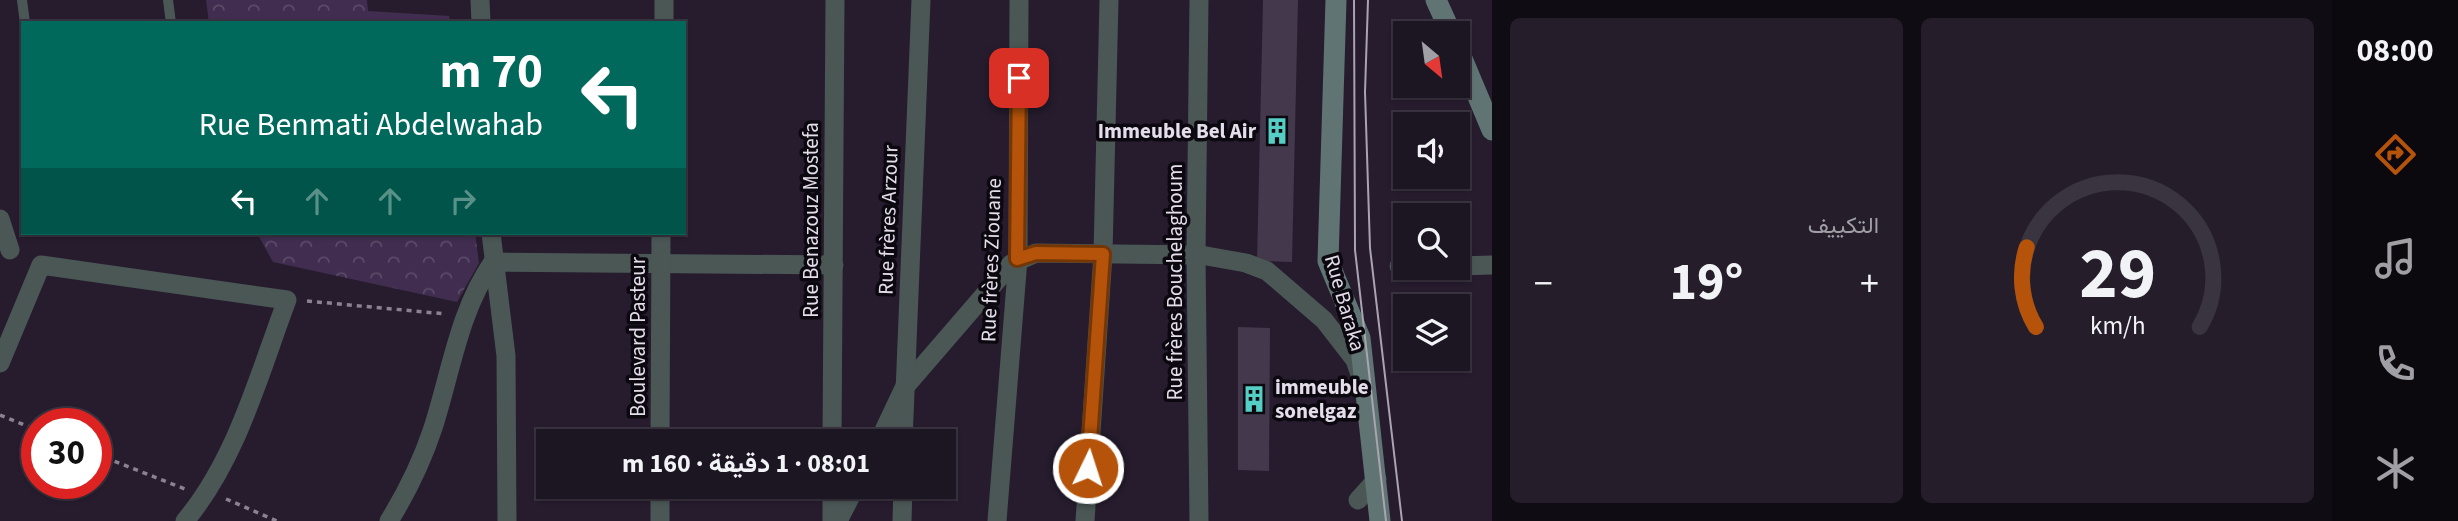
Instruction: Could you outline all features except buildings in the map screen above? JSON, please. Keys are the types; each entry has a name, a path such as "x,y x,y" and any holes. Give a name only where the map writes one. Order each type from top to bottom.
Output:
{"street":[{"path":"480,0 481,21"},
{"path":"664,0 664,21"},
{"name":"Rue Benazouz Mostefa","path":"832,429 835,0"},
{"name":"Rue frères Arzour","path":"903,429 920,0"},
{"name":"Rue frères Ziouane","path":"997,521 1017,259 1019,0"},
{"path":"1085,521 1103,254 1109,0"},
{"name":"Rue frères Bouchelaghoum","path":"1199,0 1196,255 1199,521"},
{"name":"Rue Baraka","path":"1336,0 1328,261 1360,338 1380,521"},
{"path":"1436,0 1446,21"},
{"path":"1470,78 1492,130"},
{"path":"0,219 10,250"},
{"path":"491,235 506,355 507,521"},
{"name":"Boulevard Pasteur","path":"660,429 662,235"},
{"path":"885,429 904,388 1017,259 1036,253 1196,255 1246,263 1267,271 1288,286 1324,320 1354,360 1365,388"},
{"path":"493,262 834,265"},
{"path":"389,521 414,475 432,430 466,316 493,262"},
{"path":"0,363 40,265 287,300 232,444 207,494 185,521"},
{"path":"1470,266 1492,265"},
{"path":"1359,500 1377,480"},
{"path":"660,499 660,521"},
{"path":"832,499 832,521"},
{"path":"838,521 849,499"},
{"path":"902,521 903,499"}],"lane":[{"path":"22,0 25,21"},
{"path":"168,0 171,21"}],"path":[{"path":"287,300 466,316"},
{"path":"0,415 21,424"},
{"path":"112,460 277,521"}],"green space":[{"path":"206,0 367,0 368,11 449,16 450,21 209,21"},
{"path":"258,235 475,235 479,263 457,302 273,262"}],"tram line":[{"path":"1354,0 1355,250 1386,521"},
{"path":"1368,0 1365,92 1370,248 1402,521"}],"place":[{"name":"Immeuble Bel Air","path":"1277,131"},
{"name":"immeuble sonelgaz","path":"1254,399"}],"route":[{"path":"1019,78 1017,259 1036,253 1103,254 1088,468"}]}
